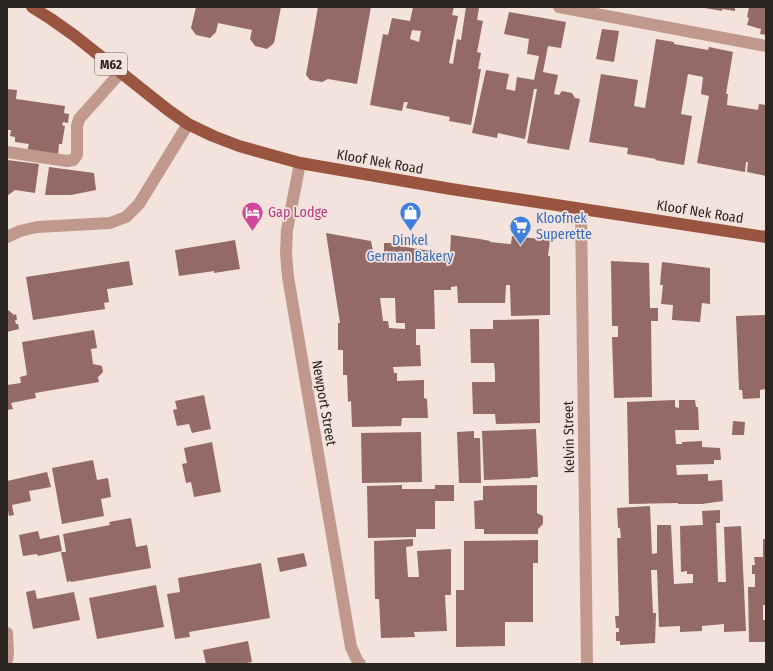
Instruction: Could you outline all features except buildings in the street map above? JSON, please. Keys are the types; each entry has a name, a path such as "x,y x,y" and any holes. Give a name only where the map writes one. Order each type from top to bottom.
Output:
{"main road":[{"name":"Kloof Nek Road","path":"32,7 51,18 188,124 239,146 300,163 451,189 766,238"}],"street":[{"path":"559,7 766,46"},
{"path":"7,152 67,161 73,160 77,155 77,126 79,119 121,72"},
{"path":"7,237 20,231 38,227 110,223 126,217 139,204 188,124"},
{"name":"Newport Street","path":"300,163 287,230 286,253 288,277 350,647 360,664"},
{"name":"Kelvin Street","path":"581,209 587,664"},
{"path":"7,633 7,660"}],"place":[{"name":"Gap Lodge","path":"253,232"},
{"name":"Dinkel German Bakery","path":"410,232"},
{"name":"Kloofnek Superette","path":"520,246"}]}
